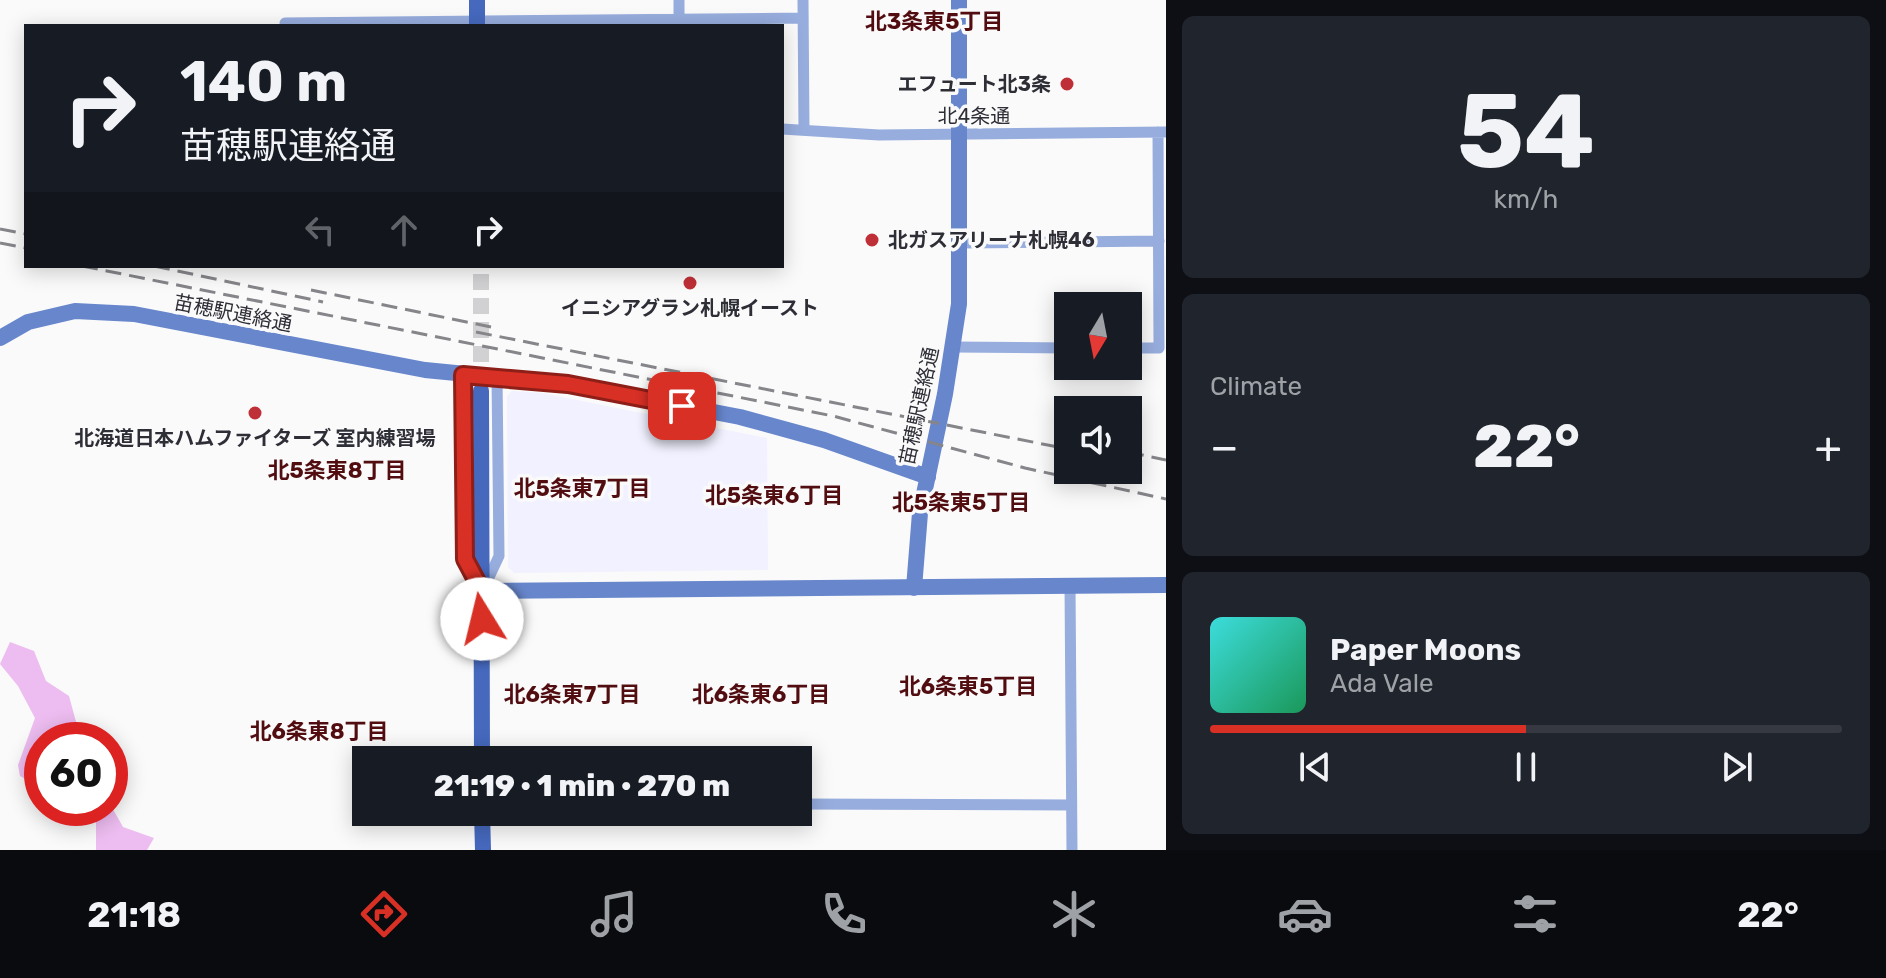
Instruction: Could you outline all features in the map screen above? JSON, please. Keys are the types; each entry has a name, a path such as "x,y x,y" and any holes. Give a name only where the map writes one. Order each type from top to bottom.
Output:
{"main road":[{"path":"477,0 477,24"},
{"path":"481,391 482,746"},
{"path":"482,826 483,850"}],"street":[{"path":"679,0 679,22"},
{"path":"803,0 804,129"},
{"name":"苗穂駅連絡通","path":"0,338 28,322 50,315 105,310 463,375 568,384 740,417 824,440 928,477 959,304 959,0"},
{"path":"544,24 803,18"},
{"path":"285,23 381,24"},
{"name":"北4条通","path":"784,129 879,135 1162,132"},
{"path":"1142,348 1159,348 1162,132"},
{"path":"961,243 1159,241"},
{"path":"953,347 1054,348"},
{"path":"463,375 465,559 482,591"},
{"path":"482,591 499,556 497,376"},
{"path":"914,588 920,513 928,477"},
{"path":"482,591 1166,585"},
{"path":"1070,586 1072,850"},
{"path":"812,804 1071,805"}],"shaded area":[{"path":"512,391 542,393 767,438 768,570 514,573 508,567 507,396"},
{"path":"10,642 34,651 46,681 69,696 76,722 34,722 35,718 18,686 0,664"},
{"path":"24,748 24,778 20,776 18,765"},
{"path":"96,826 122,826 154,838 147,850 96,850"}],"tunnel":[{"path":"481,268 481,386"}],"railway":[{"path":"0,229 24,234"},
{"path":"0,243 24,248"},
{"path":"92,268 833,416 1025,468 1166,499"},
{"path":"163,268 323,302"},
{"path":"311,290 491,327"},
{"path":"476,332 1054,446"},
{"path":"1142,455 1166,460"}],"place":[{"name":"エフュート北3条","path":"1067,84"},
{"name":"北ガスアリーナ札幌46","path":"872,240"},
{"name":"イニシアグラン札幌イースト","path":"690,283"},
{"name":"北海道日本ハムファイターズ 室内練習場","path":"255,413"}],"district":[{"name":"北3条東5丁目","path":"934,21"},
{"name":"北5条東8丁目","path":"337,470"},
{"name":"北5条東7丁目","path":"582,488"},
{"name":"北5条東6丁目","path":"774,495"},
{"name":"北5条東5丁目","path":"961,502"},
{"name":"北6条東5丁目","path":"968,686"},
{"name":"北6条東7丁目","path":"572,694"},
{"name":"北6条東6丁目","path":"761,694"},
{"name":"北6条東8丁目","path":"319,731"}],"route":[{"path":"482,619 482,591 465,559 463,375 568,384 682,406"}]}
